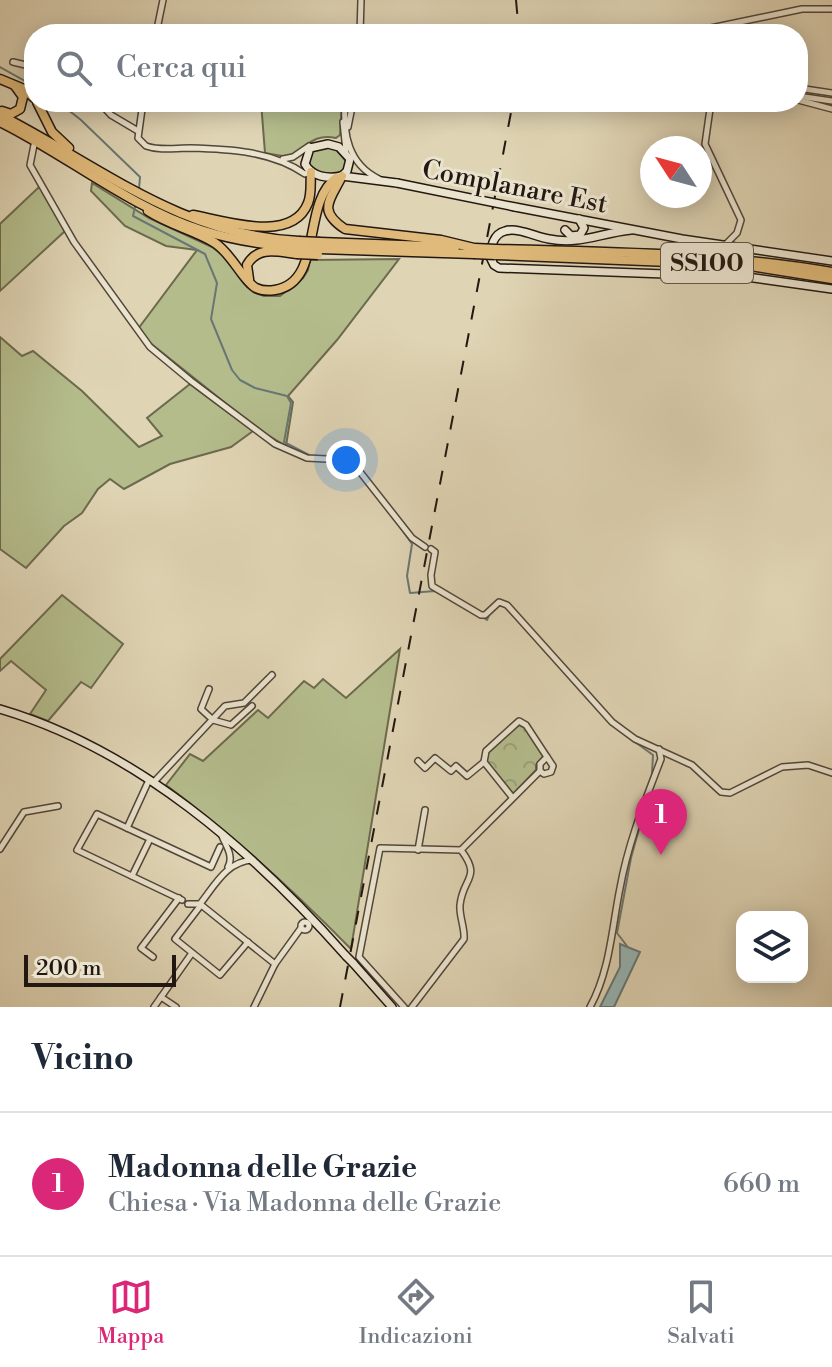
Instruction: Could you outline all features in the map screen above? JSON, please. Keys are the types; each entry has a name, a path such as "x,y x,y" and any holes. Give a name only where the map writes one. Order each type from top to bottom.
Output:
{"highway":[{"path":"0,79 24,89"},
{"path":"0,112 11,114 20,109 23,97 15,86"},
{"name":"SS100","path":"0,112 145,201 161,219 215,243 232,258 250,284"},
{"path":"41,112 64,144 101,172"},
{"name":"SS100","path":"0,122 108,184 145,201 213,226 298,247"},
{"path":"0,130 62,156"},
{"path":"309,176 318,185 319,200"},
{"name":"SS100","path":"145,201 193,215 276,228 292,223 304,212 310,199 309,176"},
{"path":"250,284 272,291 287,286 299,275 305,263 319,200 327,185 339,177"},
{"name":"SS100","path":"339,177 331,193 329,214 345,229 441,240 474,250"},
{"name":"SS100","path":"250,284 247,265 257,253 298,247 474,250 744,265 832,279"},
{"name":"SS100","path":"319,248 344,255 362,251 474,250"},
{"name":"SS100","path":"495,252 674,254 741,259 832,272"}],"main road":[{"path":"328,144 346,152 350,165 339,177 309,176 305,157 314,145 328,144"},
{"name":"Complanare Est","path":"339,177 380,179 631,230 832,261"},
{"path":"551,214 563,221 565,230 571,236 580,235 584,228 579,219"},
{"path":"556,240 565,230"},
{"path":"631,230 584,241 556,240 503,231 492,246 490,262 499,268 747,277 832,289"},
{"path":"0,709 100,749 151,782 243,850 307,912 392,1007"}],"street":[{"path":"158,24 163,0"},
{"path":"359,24 361,1"},
{"path":"730,24 802,9 832,9"},
{"path":"13,62 24,65"},
{"path":"808,89 832,93"},
{"path":"808,99 832,101"},
{"path":"808,101 832,109"},
{"path":"108,112 138,131"},
{"path":"141,112 138,131 141,143 151,148 218,149 279,159 293,157 314,145"},
{"path":"344,112 342,130 346,152"},
{"path":"345,112 349,147 354,159 362,169 380,179"},
{"path":"347,132 351,112"},
{"path":"710,112 705,144 741,220 737,233 725,245"},
{"path":"34,145 30,165 74,242 143,339 191,381 275,444 307,458 353,463 412,538 435,552 431,580 434,588 481,615 499,602 507,605 612,722 635,739 692,765 721,792 727,794 782,767 808,765 832,773"},
{"path":"279,159 309,176"},
{"path":"127,828 151,782 225,706 244,703 272,675"},
{"path":"209,689 201,709 213,720 231,725 252,706"},
{"path":"418,761 425,768 435,758 451,771 456,766 467,776 484,762 486,751 519,721 526,725 553,766 551,772 544,774 540,771"},
{"path":"590,1007 604,971 627,855 660,762 658,748"},
{"path":"660,762 667,756 674,756"},
{"path":"404,1007 359,957 380,848 461,850 540,771 540,764 547,757"},
{"path":"484,762 512,797"},
{"path":"0,849 24,812 58,806"},
{"path":"418,850 425,810"},
{"path":"220,847 211,867 97,814 77,850 183,901 201,905 275,964"},
{"path":"220,834 234,861"},
{"path":"132,876 150,839"},
{"path":"243,850 175,939 220,975 248,942"},
{"path":"412,1007 464,939 460,907 473,872 471,863 461,850"},
{"path":"234,861 254,860"},
{"path":"153,957 141,948 183,901"},
{"path":"254,1007 275,964 301,928"},
{"path":"154,1007 192,953"},
{"path":"161,997 176,1007"}],"green space":[{"path":"262,112 341,112 340,135 336,138 315,139 288,157 265,153"},
{"path":"327,147 337,150 346,161 344,170 326,174 310,165 309,155 313,150"},
{"path":"92,183 149,218 212,247 229,260 253,292 264,296 280,296 303,278 310,260 399,259 337,340 288,396 293,402 286,446 259,430 144,338 138,329 197,250 166,246 125,226 91,191"},
{"path":"40,186 65,231 0,291 0,224"},
{"path":"0,337 22,356 33,351 82,391 139,447 162,436 147,418 190,384 253,431 231,447 170,464 124,489 110,479 98,489 82,513 64,526 26,568 0,549"},
{"path":"62,595 123,644 91,688 81,682 48,721 30,714 46,690 11,661 0,671 0,659"},
{"path":"400,649 351,949 262,863 166,785 190,754 203,761 258,710 268,718 304,681 314,688 323,679 346,698"},
{"path":"517,724 525,728 544,755 536,770 513,794 487,762 487,751"}],"water":[{"path":"620,944 640,952 614,1007 600,1007 620,967"}],"waterway":[{"path":"0,67 24,80"},
{"path":"71,112 140,177 139,189"},
{"path":"136,203 133,216 205,254 217,283 211,319 232,370 240,380 255,388 287,396 291,403 284,442 309,455"},
{"path":"323,456 342,455"},
{"path":"396,521 412,544 407,576 410,593 435,591 469,611"},
{"path":"498,606 504,606 520,623"},
{"path":"482,617 487,620 490,613"},
{"path":"635,742 653,755 652,774"},
{"path":"627,946 617,933 631,858 644,811"}],"railway":[{"path":"516,0 518,24"},
{"path":"340,1007 511,112"}],"place":[{"name":"Madonna delle Grazie","path":"661,855"}]}
